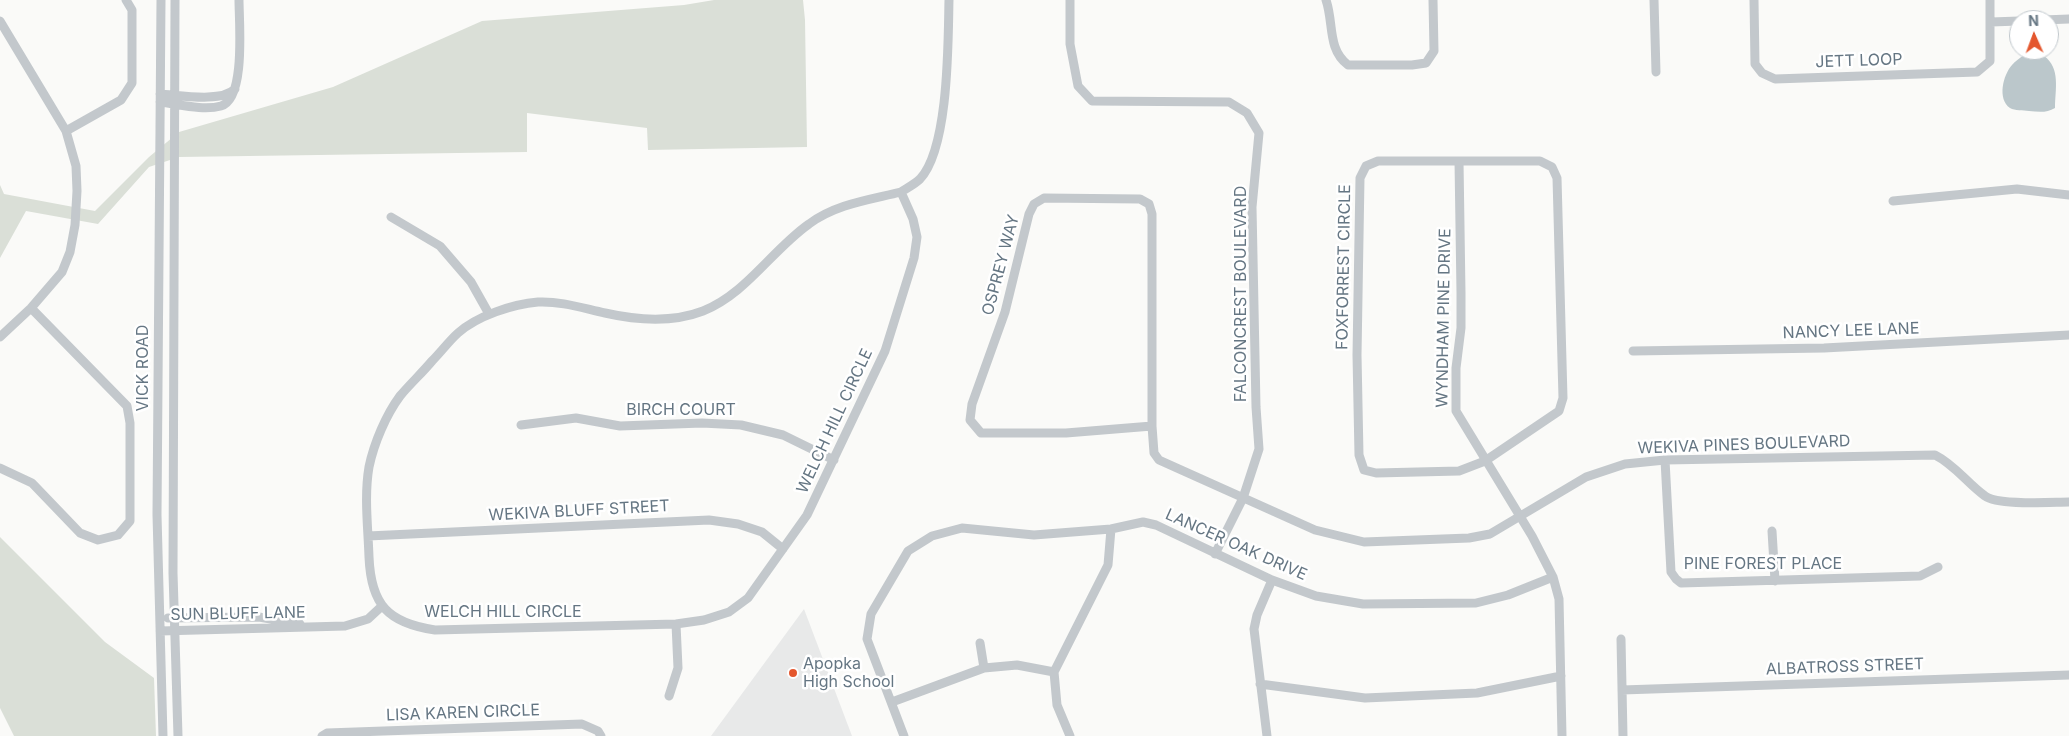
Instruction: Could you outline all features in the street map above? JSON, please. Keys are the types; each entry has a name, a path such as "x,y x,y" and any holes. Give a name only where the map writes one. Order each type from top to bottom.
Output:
{"street":[{"path":"66,131 121,100 132,83 132,10 126,0"},
{"name":"VICK ROAD","path":"161,0 157,515 164,736"},
{"name":"VICK ROAD","path":"175,0 174,630 178,736"},
{"path":"175,99 186,106 215,106 226,104 232,98 238,81 239,0"},
{"path":"382,606 370,576 367,499 369,467 381,430 400,397 459,332 489,314 537,302 567,303 638,319 672,318 703,310 734,292 808,224 841,206 901,192 920,178 936,149 947,77 949,0"},
{"name":"FALCONCREST BOULEVARD","path":"1070,0 1070,44 1078,86 1092,101 1229,102 1247,113 1259,133 1252,207 1256,407 1259,449 1243,498 1215,554"},
{"path":"1326,0 1329,8 1333,46 1340,59 1348,65 1412,65 1426,62 1434,51 1433,0"},
{"path":"1654,0 1656,72"},
{"name":"JETT LOOP","path":"1754,0 1755,64 1762,73 1775,79 1977,72 1990,61 1991,22"},
{"path":"1990,0 1991,22 2009,21"},
{"path":"0,21 66,131 76,166 77,191 75,224 70,252 62,272 31,308 0,337"},
{"path":"160,98 175,99 186,96 215,96 231,93 236,88"},
{"path":"215,96 215,106"},
{"name":"FOXFORREST CIRCLE","path":"1378,161 1540,161 1552,168 1557,178 1563,398 1559,411 1485,461 1459,471 1376,473 1364,470 1359,455 1356,355 1360,178 1366,166 1378,161"},
{"name":"WYNDHAM PINE DRIVE","path":"1459,161 1462,293 1461,328 1456,368 1456,411 1541,551 1553,576 1559,599 1562,736"},
{"path":"1893,201 2017,189 2069,195"},
{"name":"WELCH HILL CIRCLE","path":"382,606 396,618 412,627 435,630 676,624 704,620 728,612 748,598 807,514 885,351 914,258 917,237 913,219 901,192"},
{"name":"OSPREY WAY","path":"1152,426 1066,433 981,433 970,420 972,404 1005,312 1029,214 1034,204 1044,198 1140,199 1149,204 1152,214 1152,426 1154,453 1158,460 1195,477"},
{"path":"391,217 440,246 472,282 489,314"},
{"path":"0,468 32,484 80,533 98,540 118,535 130,521 130,424 127,406 31,308"},
{"name":"NANCY LEE LANE","path":"1633,352 1824,348 2069,335"},
{"name":"BIRCH COURT","path":"521,425 576,418 620,426 702,422 741,425 784,435 834,460"},
{"name":"WEKIVA PINES BOULEVARD","path":"1195,477 1316,530 1364,542 1469,538 1490,534 1520,518 1586,477 1625,464 1665,460 1935,454 1947,461 1987,498 2017,502 2069,502"},
{"name":"PINE FOREST PLACE","path":"1665,460 1671,572 1681,583 1920,576 1938,567"},
{"name":"WEKIVA BLUFF STREET","path":"368,536 709,520 738,524 762,532 783,549"},
{"name":"LANCER OAK DRIVE","path":"904,736 868,639 871,614 908,551 932,536 962,528 1034,536 1111,529 1143,522 1156,525 1272,580 1316,596 1363,604 1476,602 1508,595 1553,576"},
{"path":"1070,736 1057,705 1054,672 1108,566 1111,529"},
{"path":"1772,530 1775,581"},
{"path":"1267,736 1254,629 1257,615 1272,580"},
{"name":"SUN BLUFF LANE","path":"160,630 284,629 344,626 368,619 382,606"},
{"name":"SUN BLUFF LANE","path":"160,618 259,618 317,627"},
{"path":"669,696 678,668 676,624"},
{"path":"1621,639 1623,736"},
{"path":"980,643 984,668"},
{"path":"892,702 984,668 1017,665 1054,672"},
{"name":"ALBATROSS STREET","path":"1622,690 2069,675"},
{"path":"1260,684 1365,698 1477,693 1561,676"},
{"name":"LISA KAREN CIRCLE","path":"322,736 327,733 582,724 598,731 601,736"}],"shaded area":[{"path":"714,0 803,0 807,147 648,150 647,128 527,113 527,152 179,157 149,167 98,224 26,211 0,258 0,185 4,194 95,211 149,157 179,132 333,87 482,21 684,5"},
{"path":"2018,60 2049,61 2053,67 2056,80 2055,108 2036,112 2014,110 2006,104 2003,93 2004,81 2013,64"},
{"path":"0,537 105,642 154,678 156,736 14,736 0,708"},
{"name":"Apopka High School","path":"804,609 852,736 711,736"}],"place":[{"name":"Apopka High School","path":"793,673"}]}
